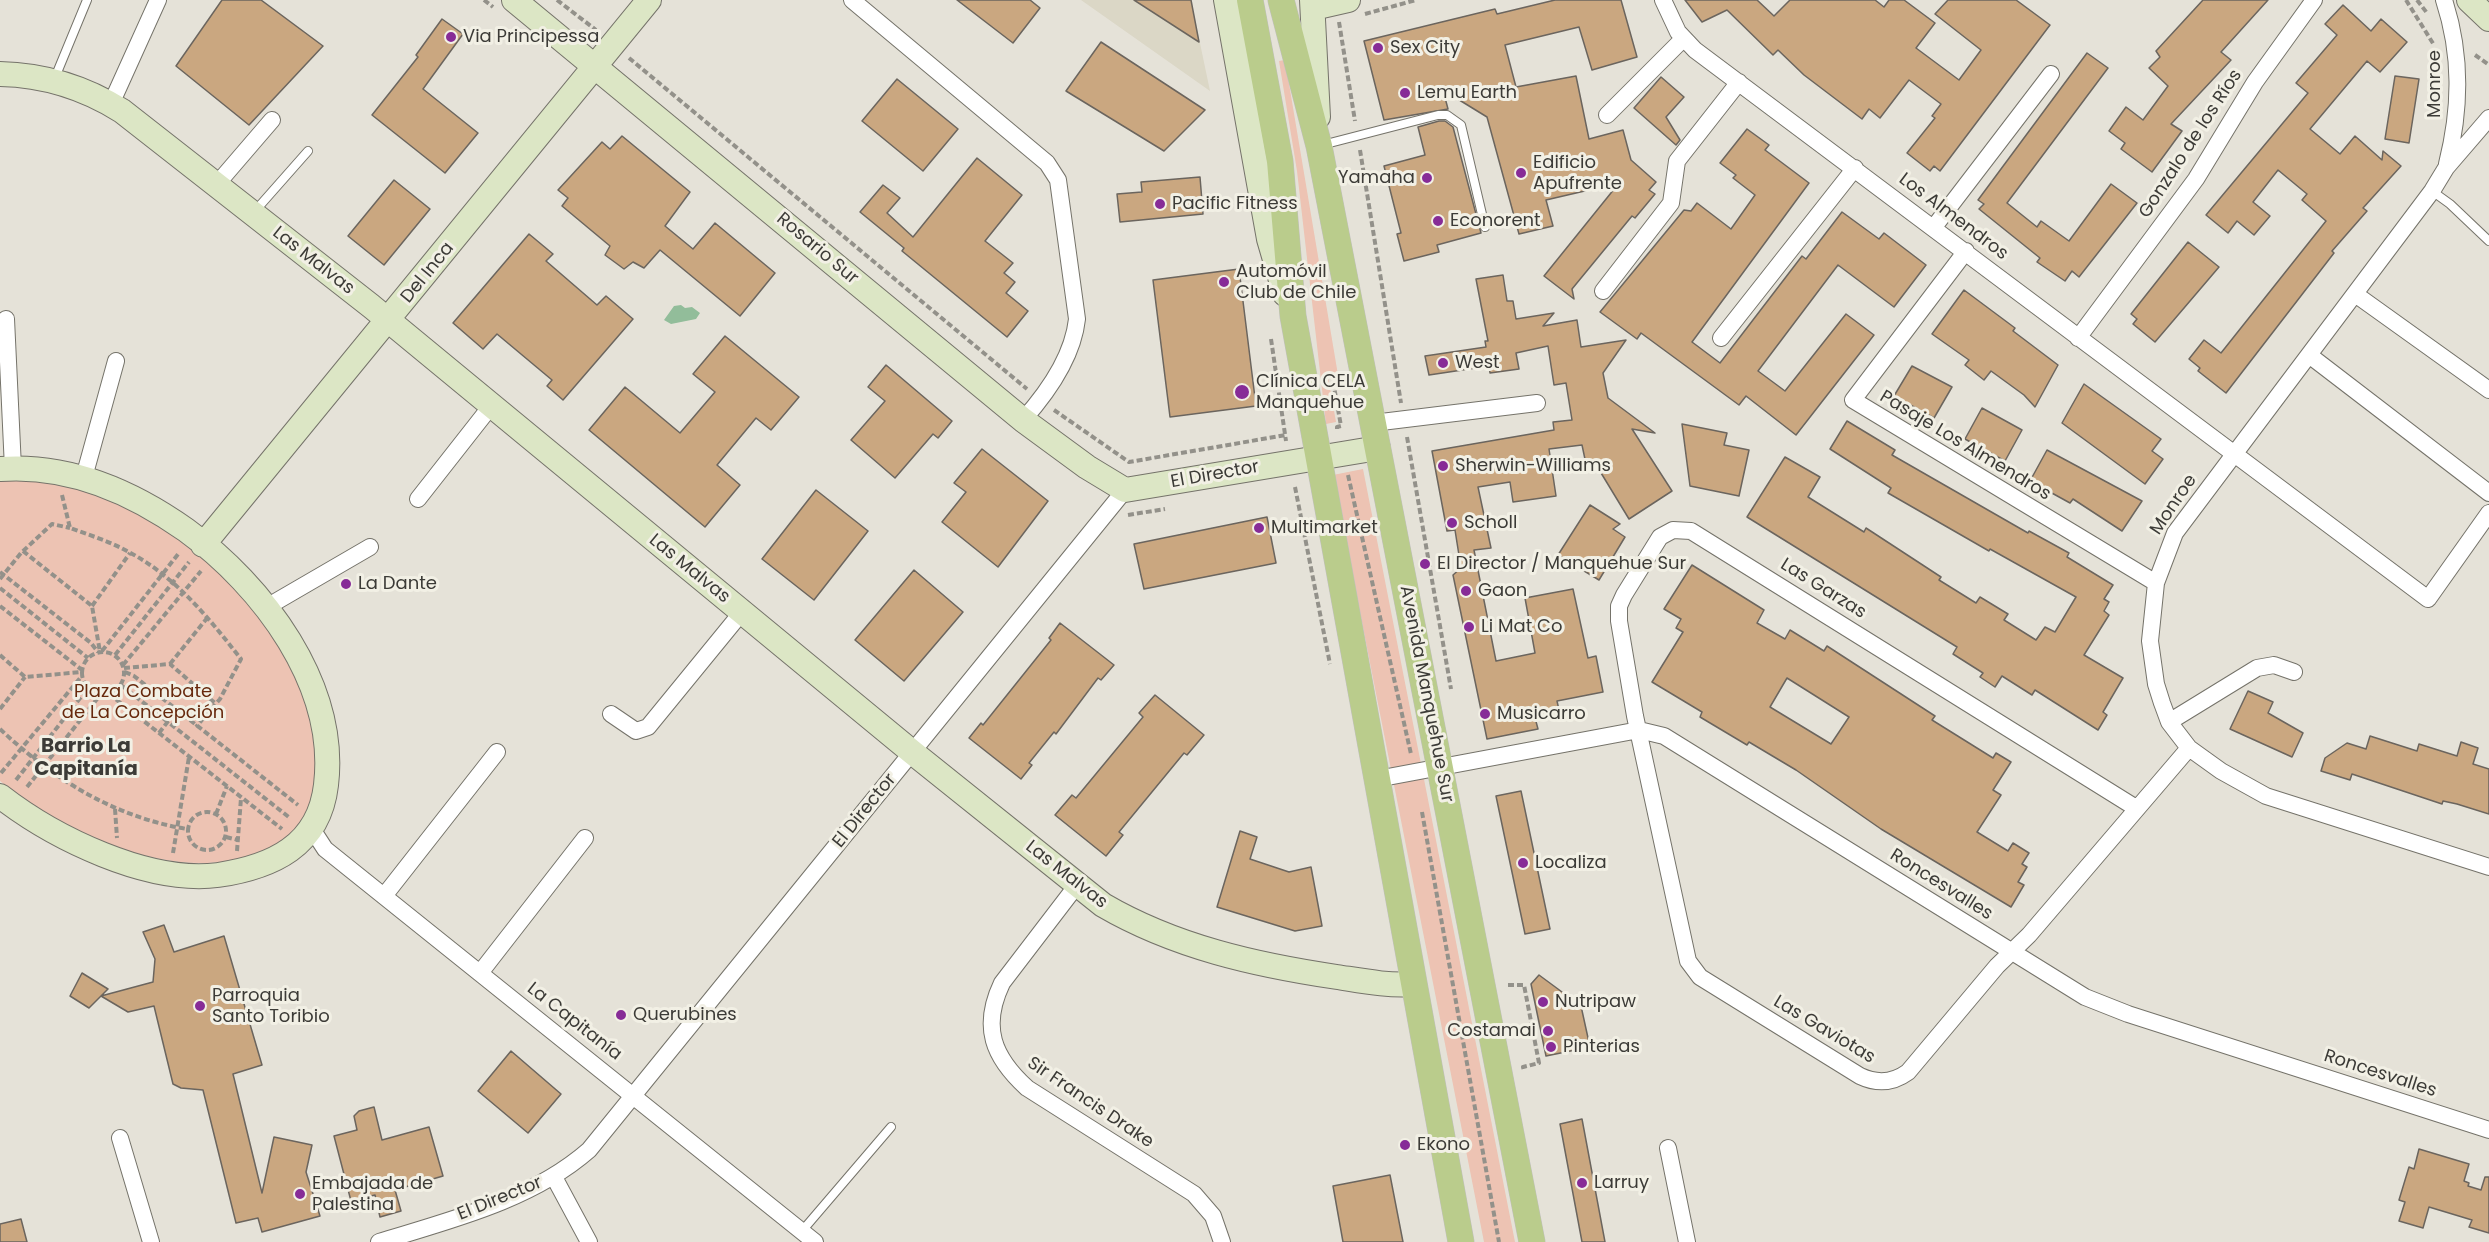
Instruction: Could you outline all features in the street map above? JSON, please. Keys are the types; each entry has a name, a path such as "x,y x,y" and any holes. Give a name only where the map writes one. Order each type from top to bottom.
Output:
{"main road":[{"path":"1250,0 1280,161 1293,316 1331,455 1377,780 1461,1242"},
{"name":"Avenida Manquehue Sur","path":"1281,0 1319,146 1375,435 1427,769 1532,1242"}],"street":[{"path":"111,104 158,0"},
{"name":"Rosario Sur","path":"514,0 1023,420 1088,467 1125,490"},
{"name":"Del Inca","path":"197,552 597,67 649,0"},
{"path":"852,0 1047,163 1058,180 1077,319 1075,341 1040,400 1023,420"},
{"path":"1226,0 1269,239 1293,316"},
{"name":"Los Almendros","path":"1663,0 1673,24 1683,39 1935,227 2233,455"},
{"name":"Gonzalo de los Ríos","path":"2078,338 2196,179 2255,82 2314,0"},
{"name":"Monroe","path":"2444,0 2458,71 2457,111 2446,168"},
{"path":"2469,0 2489,19"},
{"path":"1312,4 1353,11"},
{"name":"Avenida Manquehue Sur","path":"1312,4 1319,146"},
{"path":"1607,115 1683,39"},
{"name":"Las Malvas","path":"0,74 54,80 111,104 217,184 388,321 1077,885 1131,921 1192,946 1303,972 1394,986 1414,984"},
{"path":"1935,227 2051,74"},
{"path":"1603,291 1671,203 1677,161 1739,82"},
{"name":"Monroe","path":"2489,118 2446,168 2432,191 2175,533 2156,583 2150,626 2156,684 2169,722 2189,748 2221,771 2266,796 2489,867"},
{"path":"217,184 272,120"},
{"path":"1721,338 1855,168"},
{"name":"Pasaje Los Almendros","path":"1966,251 1853,400 2156,583"},
{"path":"2355,294 2489,390"},
{"path":"6,318 6,469 61,472 84,477 139,501 187,531 197,552 233,572 265,608 300,662 324,720 328,766 325,793 302,825 290,851 268,863 242,871 204,877 173,873 100,853 58,834 10,790"},
{"path":"2309,355 2489,493"},
{"path":"84,477 116,361"},
{"path":"1375,435 1404,419 1537,403"},
{"path":"418,499 491,406"},
{"name":"El Director","path":"379,1242 409,1238 518,1195 554,1177 590,1150 1125,490 1331,455 1375,435"},
{"path":"2233,455 2428,599 2489,513"},
{"name":"Las Garzas","path":"1639,730 1619,621 1619,606 1660,537 1673,530 1682,529 1699,535 2136,808"},
{"path":"265,608 370,548"},
{"path":"611,714 636,731 648,727 742,612"},
{"path":"2169,722 2257,668 2274,665 2294,672"},
{"name":"Roncesvalles","path":"1377,780 1639,730 1664,736 2012,952 2103,1005 2489,1130"},
{"name":"Las Gaviotas","path":"1639,730 1688,961 1700,977 1860,1076 1883,1082 1901,1077 1908,1071 2189,748"},
{"path":"384,896 497,752"},
{"name":"La Capitanía","path":"302,825 325,849 635,1095 815,1242"},
{"path":"480,973 585,838"},
{"name":"Sir Francis Drake","path":"1077,885 1002,983 992,1009 991,1023 998,1053 1005,1066 1027,1088 1194,1194 1213,1216 1222,1242"},
{"path":"120,1138 151,1242"},
{"path":"1668,1148 1687,1242"},
{"path":"554,1177 589,1242"}],"lane":[{"path":"54,80 87,0"},
{"path":"1319,146 1438,116 1454,118 1461,125 1485,227"},
{"path":"253,214 308,151"},
{"path":"2432,191 2450,204 2489,241"},
{"path":"802,1231 891,1127"}],"path":[{"path":"557,0 1040,400 1129,462 1285,436"},
{"path":"1416,0 1353,11 1339,21 1451,693"},
{"path":"2406,0 2435,46"},
{"path":"1337,427 1331,455 1427,769"},
{"path":"60,485 70,528"},
{"path":"0,579 2,573 52,524 70,528 130,553 162,573 208,617 241,659 216,704 196,727"},
{"path":"23,551 92,606 100,652"},
{"path":"88,688 10,790 0,773 82,673 88,658 100,652 162,573 197,552"},
{"path":"115,655 197,552"},
{"path":"0,606 82,673 88,688 101,694 109,694 121,685 124,669 184,593 197,552"},
{"path":"92,606 130,553"},
{"path":"2,573 92,643 100,652 115,655 124,669 196,727 302,825"},
{"path":"0,588 88,658"},
{"path":"124,669 170,664 208,617"},
{"path":"0,655 25,677 82,673"},
{"path":"170,664 216,704"},
{"path":"0,709 25,677"},
{"path":"121,685 302,825"},
{"path":"25,794 23,792 42,767 101,694"},
{"path":"109,694 242,797 302,825"},
{"path":"159,733 176,711"},
{"path":"0,729 42,767 77,790 115,809 187,829"},
{"path":"173,857 189,756"},
{"path":"216,814 226,786"},
{"path":"242,797 237,857 245,854"},
{"path":"1422,807 1499,1242"},
{"path":"108,839 117,843 115,809"},
{"path":"197,814 216,814 225,824 226,837 218,847 206,850 194,846 187,829 197,814"},
{"path":"226,837 238,840"},
{"path":"162,855 181,858"},
{"path":"1506,976 1508,987 1524,985 1539,1063 1523,1067 1525,1079"}],"shaded area":[{"path":"1081,0 1191,0 1210,91"},
{"path":"681,305 685,308 692,307 700,313 696,319 671,324 664,320 674,306"}],"green space":[{"path":"1285,60 1338,375 1328,377 1336,422 1326,424 1297,171 1279,61"},
{"path":"1363,469 1515,1242 1484,1242 1333,475"},
{"name":"Plaza Combate de La Concepción","path":"0,478 56,479 139,511 206,561 263,620 293,666 318,732 311,803 305,818 290,836 261,852 229,861 196,863 156,858 131,852 84,834 40,810 0,781"}],"building":[{"path":"222,0 261,0 323,46 249,125 176,66"},
{"path":"957,0 1030,0 1040,8 1013,43"},
{"path":"1134,0 1191,0 1199,42"},
{"path":"1555,0 1621,0 1637,57 1592,70 1579,27 1505,45 1516,87 1576,76 1589,139 1623,130 1631,160 1656,182 1649,190 1655,194 1635,218 1632,216 1572,289 1574,299 1544,276 1619,183 1546,200 1553,226 1519,234 1487,117 1443,90 1448,109 1384,120 1364,41 1495,9 1497,14"},
{"path":"1685,0 1757,0 1774,16 1790,0 1875,0 1884,7 1889,0 1904,0 1935,23 1916,48 1959,80 1981,50 1935,14 1948,0 2016,0 2050,25 1940,171 1934,166 1930,171 1907,153 1935,118 1932,116 1941,104 1909,80 1880,118 1869,109 1862,119 1804,75 1778,50 1773,55 1727,10 1702,22"},
{"path":"2203,0 2268,0 2221,52 2231,60 2171,124 2182,131 2152,172 2121,149 2125,143 2109,131 2126,107 2143,120 2168,86 2149,68 2160,57 2156,51"},
{"path":"2343,5 2371,31 2381,19 2407,42 2380,72 2367,61 2310,129 2340,154 2355,136 2382,160 2383,151 2401,166 2363,208 2367,211 2332,251 2334,253 2226,393 2198,371 2200,368 2189,359 2204,340 2221,353 2326,221 2302,200 2307,194 2278,170 2253,202 2270,216 2254,235 2237,221 2228,233 2206,215 2308,93 2296,83 2337,35 2325,24"},
{"path":"442,19 463,34 423,89 478,133 445,173 372,115 418,57 416,55"},
{"path":"1101,42 1205,110 1164,151 1066,91"},
{"path":"2087,53 2108,68 2007,203 2037,227 2041,221 2069,241 2111,184 2137,203 2079,277 2072,271 2065,281 2037,262 2040,258 1979,209 1984,204 1978,200"},
{"path":"2395,76 2419,79 2409,143 2385,139"},
{"path":"1661,77 1684,97 1666,117 1680,140 1676,145 1634,108"},
{"path":"897,79 958,129 923,171 862,121"},
{"path":"1445,121 1453,127 1481,233 1437,245 1439,252 1404,261 1397,234 1401,233 1384,166 1425,155 1418,127"},
{"path":"1747,129 1769,145 1765,150 1809,183 1692,342 1720,363 1802,256 1806,259 1842,212 1879,239 1884,233 1926,265 1894,307 1838,265 1758,371 1785,391 1846,314 1874,335 1796,435 1746,396 1739,405 1641,333 1637,339 1600,312 1684,210 1691,211 1697,203 1731,229 1755,195 1733,178 1736,175 1720,163"},
{"path":"622,136 690,192 665,226 693,249 715,223 775,273 740,316 660,250 644,268 633,262 624,269 605,255 610,246 562,206 568,198 558,190 602,142 610,149"},
{"path":"977,158 1022,195 985,241 1013,263 1004,273 1015,282 1006,293 1028,311 1007,337 902,251 904,248 860,212 883,185 900,198 887,213 913,237"},
{"name":"Pacific Fitness","path":"1200,177 1203,214 1120,222 1117,194 1142,192 1141,182"},
{"path":"394,180 430,209 384,265 348,236"},
{"path":"529,234 553,254 546,261 597,305 606,296 633,319 563,400 547,386 552,380 497,334 483,349 453,323"},
{"path":"2188,242 2219,267 2155,342 2133,324 2137,319 2131,314"},
{"path":"1239,269 1256,406 1170,417 1153,280"},
{"path":"1503,275 1507,301 1513,301 1516,319 1554,313 1543,326 1577,320 1581,347 1626,340 1603,373 1608,398 1655,433 1632,429 1672,491 1629,519 1595,463 1586,464 1582,445 1549,449 1556,496 1513,502 1510,482 1478,487 1491,548 1474,550 1496,661 1535,653 1525,598 1573,589 1588,658 1596,656 1603,692 1557,701 1559,710 1534,714 1538,729 1487,739 1453,575 1461,568 1455,530 1447,531 1432,451 1554,430 1553,422 1572,420 1566,383 1554,385 1548,346 1516,353 1519,369 1490,373 1489,366 1429,375 1425,356 1486,347 1485,341 1488,341 1476,279"},
{"path":"1964,290 2015,328 2013,331 2058,365 2035,407 2024,395 1991,371 1984,380 1965,365 1969,360 1932,334"},
{"path":"725,336 799,397 771,430 756,418 717,465 740,485 705,527 589,430 625,387 680,433 715,392 693,374"},
{"path":"886,365 952,421 938,438 933,434 895,478 851,440 885,401 868,387"},
{"path":"1912,366 1952,387 1934,418 1894,396"},
{"path":"2084,384 2161,439 2152,451 2163,459 2145,484 2062,423"},
{"path":"1982,408 2022,430 2005,461 1965,439"},
{"path":"1847,421 1895,450 1892,455 2028,533 2029,531 2069,553 2067,557 2113,585 2104,599 2109,602 2104,611 2109,615 2084,655 2123,678 2103,712 2107,715 2098,730 2035,690 2032,695 2002,676 1995,687 1980,677 1983,673 1953,654 1957,647 1747,517 1785,457 1820,477 1808,497 1864,532 1866,528 1941,577 1939,580 1976,603 1980,597 2008,614 2004,620 2036,640 2045,627 2055,632 2076,597 1990,549 1989,551 1888,493 1891,488 1830,449"},
{"path":"1682,424 1727,433 1724,445 1749,450 1739,496 1690,486"},
{"path":"982,449 1048,501 998,567 942,522 966,492 954,483"},
{"path":"2047,450 2142,501 2122,531 2073,499 2070,503 2030,481"},
{"path":"816,490 868,531 814,600 762,559"},
{"path":"1590,505 1620,524 1613,529 1625,537 1599,580 1558,555"},
{"path":"1267,517 1276,563 1144,589 1134,544"},
{"path":"1692,565 1764,610 1757,623 1785,639 1790,630 1824,651 1827,646 1935,716 1932,720 1993,758 1996,753 2011,762 1993,790 2001,795 1977,832 2008,851 2013,843 2029,853 2022,864 2027,867 2018,882 2024,885 2011,907 1881,829 1796,770 1700,717 1702,712 1652,682 1683,632 1676,628 1681,619 1664,609","holes":["1787,678 1849,717 1831,744 1770,707"]},
{"path":"914,570 963,612 904,681 855,640"},
{"path":"1060,623 1114,665 1101,680 1098,678 1056,734 1054,732 1029,763 1032,765 1021,779 969,738 981,723 983,725 1051,640 1049,638"},
{"path":"2248,691 2273,702 2268,713 2303,733 2292,757 2230,729"},
{"path":"1155,695 1204,735 1187,755 1184,753 1119,832 1123,835 1106,856 1055,815 1072,795 1076,798 1143,717 1139,713"},
{"path":"2370,736 2417,751 2419,744 2457,756 2461,742 2478,748 2473,764 2489,769 2489,814 2443,801 2442,804 2352,774 2350,780 2321,771 2325,758 2347,743 2366,749"},
{"name":"Localiza","path":"1521,791 1550,929 1525,934 1496,796"},
{"path":"1240,831 1257,837 1250,859 1289,872 1311,867 1322,926 1295,931 1217,907"},
{"path":"164,925 174,952 224,936 262,1065 233,1074 262,1193 274,1137 312,1145 306,1172 320,1216 262,1232 258,1218 236,1223 203,1090 181,1088 173,1084 154,1006 128,1012 101,996 153,982 155,959 143,932"},
{"path":"82,973 108,989 89,1008 70,996"},
{"path":"1539,975 1581,1006 1590,1047 1546,1056 1531,984"},
{"path":"511,1051 561,1094 528,1133 478,1091"},
{"path":"374,1107 382,1140 429,1127 443,1176 395,1190 401,1211 380,1217 375,1195 351,1201 334,1136 357,1130 354,1116 359,1111"},
{"name":"Larruy","path":"1582,1119 1605,1242 1582,1242 1560,1124"},
{"path":"2419,1149 2469,1164 2464,1181 2469,1183 2468,1186 2481,1190 2485,1177 2489,1177 2489,1233 2469,1227 2472,1220 2429,1207 2423,1228 2399,1221 2405,1202 2399,1200 2409,1167 2414,1169"},
{"path":"1390,1175 1403,1242 1343,1242 1333,1186"},
{"path":"21,1219 27,1242 0,1242 0,1224"}],"place":[{"name":"Via Principessa","path":"451,37"},
{"name":"Sex City","path":"1378,48"},
{"name":"Lemu Earth","path":"1405,93"},
{"name":"Edificio Apufrente","path":"1521,173"},
{"name":"Yamaha","path":"1427,178"},
{"name":"Pacific Fitness","path":"1160,204"},
{"name":"Econorent","path":"1438,221"},
{"name":"Automóvil Club de Chile","path":"1224,282"},
{"name":"West","path":"1443,363"},
{"name":"Clínica CELA Manquehue","path":"1242,392"},
{"name":"Sherwin-Williams","path":"1443,466"},
{"name":"Scholl","path":"1452,523"},
{"name":"Multimarket","path":"1259,528"},
{"name":"El Director / Manquehue Sur","path":"1425,564"},
{"name":"La Dante","path":"346,584"},
{"name":"Gaon","path":"1466,591"},
{"name":"Li Mat Co","path":"1469,627"},
{"name":"Musicarro","path":"1485,714"},
{"name":"Localiza","path":"1523,863"},
{"name":"Nutripaw","path":"1543,1002"},
{"name":"Parroquia Santo Toribio","path":"200,1006"},
{"name":"Querubines","path":"621,1015"},
{"name":"Costamai","path":"1548,1031"},
{"name":"Pinterias","path":"1551,1047"},
{"name":"Ekono","path":"1405,1145"},
{"name":"Larruy","path":"1582,1183"},
{"name":"Embajada de Palestina","path":"300,1194"}],"district":[{"name":"Barrio La Capitanía","path":"86,758"}]}
